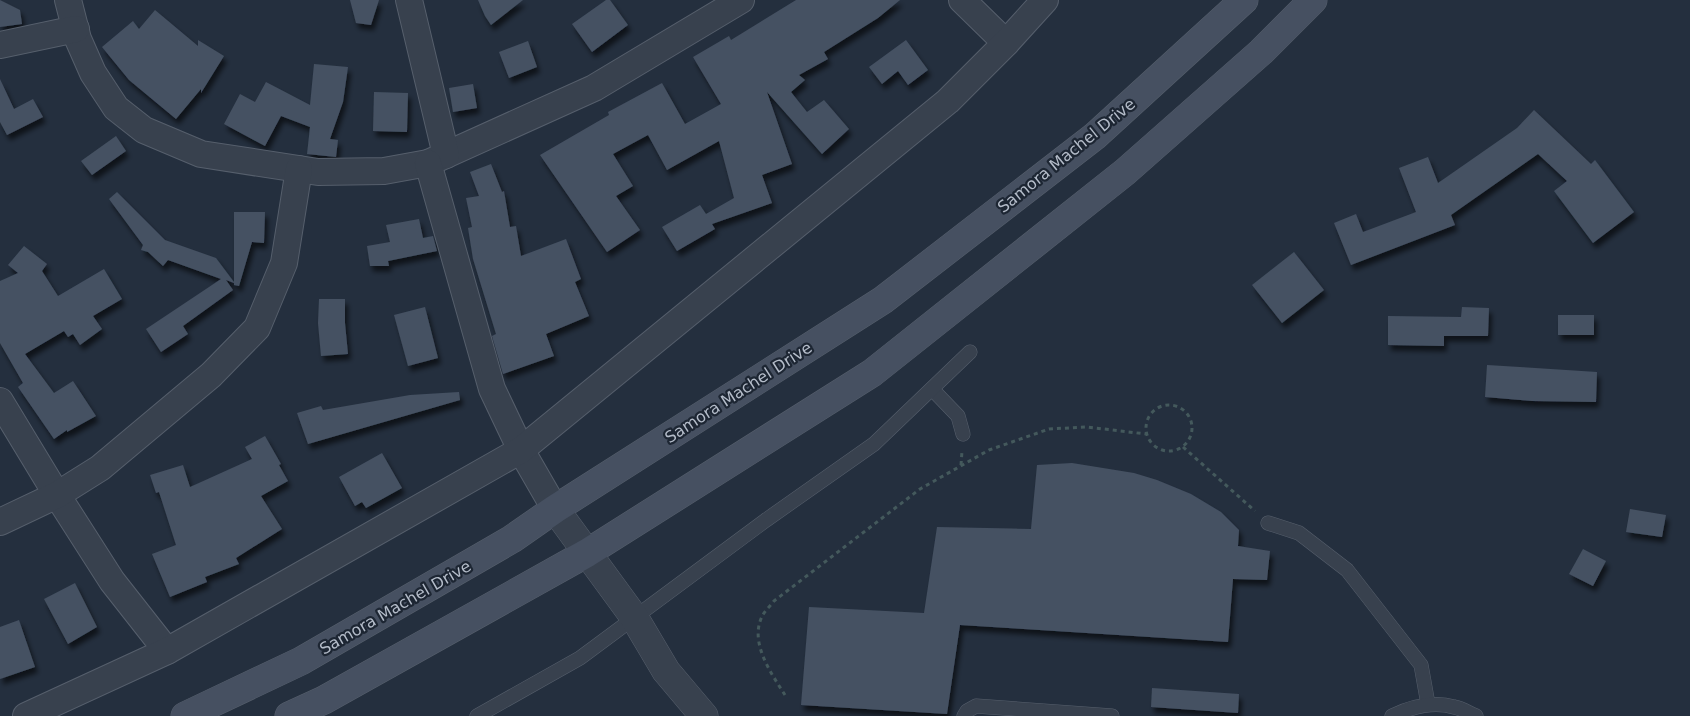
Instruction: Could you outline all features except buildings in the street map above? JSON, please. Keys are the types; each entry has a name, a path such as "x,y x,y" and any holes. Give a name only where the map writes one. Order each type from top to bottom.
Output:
{"main road":[{"name":"Samora Machel Drive","path":"185,716 302,661 512,538 883,300 1095,136 1244,0"},
{"path":"289,716 324,700 587,553 872,373 1125,172 1261,52 1313,0"}],"street":[{"path":"68,0 78,40 93,73 116,108 144,130 202,154 318,172 384,171 437,159 594,88 741,0"},
{"path":"409,0 437,159 492,389 520,450 556,509 634,617 666,671 704,716"},
{"path":"962,0 1006,43"},
{"path":"26,716 166,651 520,450 948,101 1006,43 1045,0"},
{"path":"0,44 76,29"},
{"path":"0,522 57,495 107,462 211,375 257,328 284,263 299,169"},
{"path":"0,400 57,495 112,581 166,651"}],"lane":[{"path":"477,716 580,658 766,520 874,444 970,352"},
{"path":"932,389 958,416 963,434"},
{"path":"1268,523 1299,533 1347,570 1421,665 1428,704"},
{"path":"1392,716 1402,711 1428,704 1454,706 1476,716"},
{"path":"964,716 967,711 976,706 1112,716"}],"path":[{"path":"1172,405 1182,408 1188,414 1192,423 1189,441 1183,447 1174,451 1165,451 1157,448 1150,442 1146,434 1149,416 1155,410 1164,406 1172,405"},
{"path":"785,695 760,650 758,632 763,614 774,601 920,489 989,450 1049,429 1087,427 1146,434"},
{"path":"1183,447 1268,523"}]}
